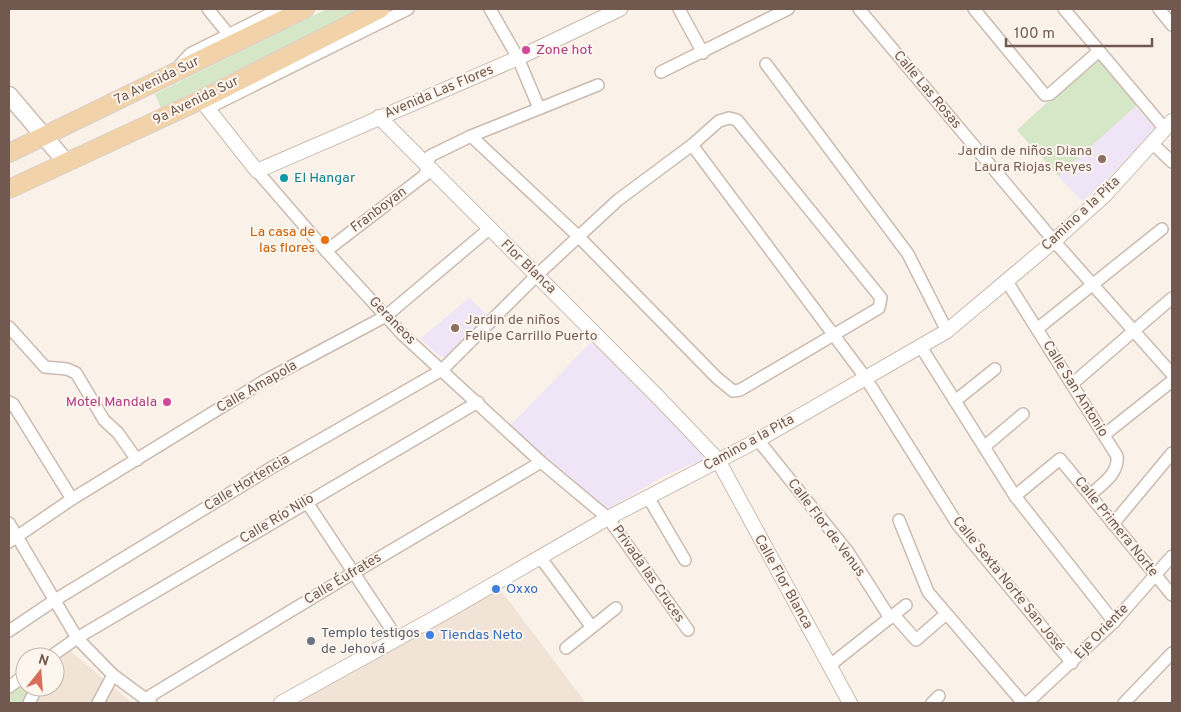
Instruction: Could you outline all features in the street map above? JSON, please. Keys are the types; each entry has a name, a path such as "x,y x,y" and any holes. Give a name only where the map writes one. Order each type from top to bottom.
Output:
{"main road":[{"name":"7a Avenida Sur","path":"9,153 305,9"},
{"name":"9a Avenida Sur","path":"9,189 66,162 204,104 380,9"},
{"path":"9,95 66,162"}],"street":[{"path":"208,9 229,35"},
{"path":"168,77 190,54 280,9"},
{"path":"204,104 408,9"},
{"path":"490,9 518,58 539,108"},
{"name":"Avenida Las Flores","path":"257,171 518,58 620,9"},
{"path":"679,9 703,53"},
{"path":"661,72 703,53 788,9"},
{"name":"Calle Las Rosas","path":"859,9 1054,241 1172,374"},
{"path":"974,9 1045,95 1050,94 1099,51"},
{"path":"1064,9 1099,51 1169,125"},
{"path":"1159,9 1172,25"},
{"path":"766,64 908,254 948,331"},
{"name":"Franboyan","path":"326,251 425,175 430,156 471,136 598,85"},
{"name":"Geraneos","path":"204,104 257,171 326,251 386,316 541,462 608,518"},
{"name":"Flor Blanca","path":"379,118 537,275 718,460"},
{"name":"Calle Hortencia","path":"9,631 55,600 271,468 442,370 537,275 618,200 692,145 720,121 729,118 737,120 881,298 879,308 835,335"},
{"name":"Camino a la Pita","path":"281,703 608,518 758,440 948,331 1106,194 1169,125"},
{"path":"471,136 578,236 721,382 733,391 740,390 835,335"},
{"path":"1153,144 1172,162"},
{"name":"Calle Sexta Norte San José","path":"692,145 865,377 958,525 1072,663"},
{"name":"Calle Amapola","path":"13,539 72,499 264,381 386,316 489,229"},
{"path":"1037,329 1162,229"},
{"name":"Calle San Antonio","path":"1006,280 1117,456 1118,463 1114,472 1090,495"},
{"path":"1072,384 1172,298"},
{"path":"9,327 45,367 67,369 76,373 104,420 118,433 137,460"},
{"path":"921,347 1015,496 1114,622"},
{"path":"955,401 995,369"},
{"path":"1104,435 1172,381"},
{"path":"9,402 13,404 72,499"},
{"name":"Calle Río Nilo","path":"64,647 306,502 478,402"},
{"path":"984,447 1023,414"},
{"name":"Calle Flor de Venus","path":"758,440 848,552 892,617 916,640 946,614"},
{"path":"1113,524 1172,453"},
{"name":"Calle Primera Norte","path":"1015,496 1060,459 1172,595"},
{"name":"Calle Flor Blanca","path":"718,460 850,703"},
{"name":"Calle Éufrates","path":"148,701 354,572 541,462"},
{"path":"648,498 685,560"},
{"path":"306,502 397,638"},
{"name":"Privada las Cruces","path":"608,518 688,630"},
{"path":"899,520 928,592 1023,703"},
{"path":"9,522 13,539 55,600 77,638 113,675 148,701"},
{"name":"Eje Oriente","path":"1027,703 1114,622 1172,556"},
{"path":"540,557 591,626"},
{"path":"829,666 906,605"},
{"path":"566,648 591,626 616,608"},
{"path":"1124,703 1172,653"},
{"path":"98,703 113,675"}],"shaded area":[{"name":"Jardin de niños Diana Laura Riojas Reyes","path":"1135,106 1156,129 1145,143 1083,202 1058,176"},
{"name":"Jardin de niños Felipe Carrillo Puerto","path":"469,298 489,317 446,357 441,357 420,339"},
{"path":"592,341 707,458 666,475 606,510 509,427"},
{"path":"496,584 586,703 299,703 297,700"},
{"path":"68,649 132,703 9,703 15,697 65,697 65,651"}],"green space":[{"path":"327,9 369,9 162,110 155,94"},
{"path":"1097,57 1137,105 1058,176 1017,130"},
{"path":"15,688 15,697 26,697 23,703 9,703 9,692"}],"place":[{"name":"Zone hot","path":"526,50"},
{"name":"Jardin de niños Diana Laura Riojas Reyes","path":"1102,159"},
{"name":"El Hangar","path":"284,178"},
{"name":"La casa de las flores","path":"325,240"},
{"name":"Jardin de niños Felipe Carrillo Puerto","path":"455,328"},
{"name":"Motel Mandala","path":"167,402"},
{"name":"Oxxo","path":"496,589"},
{"name":"Tiendas Neto","path":"430,635"},
{"name":"Templo testigos de Jehová","path":"311,641"}]}
